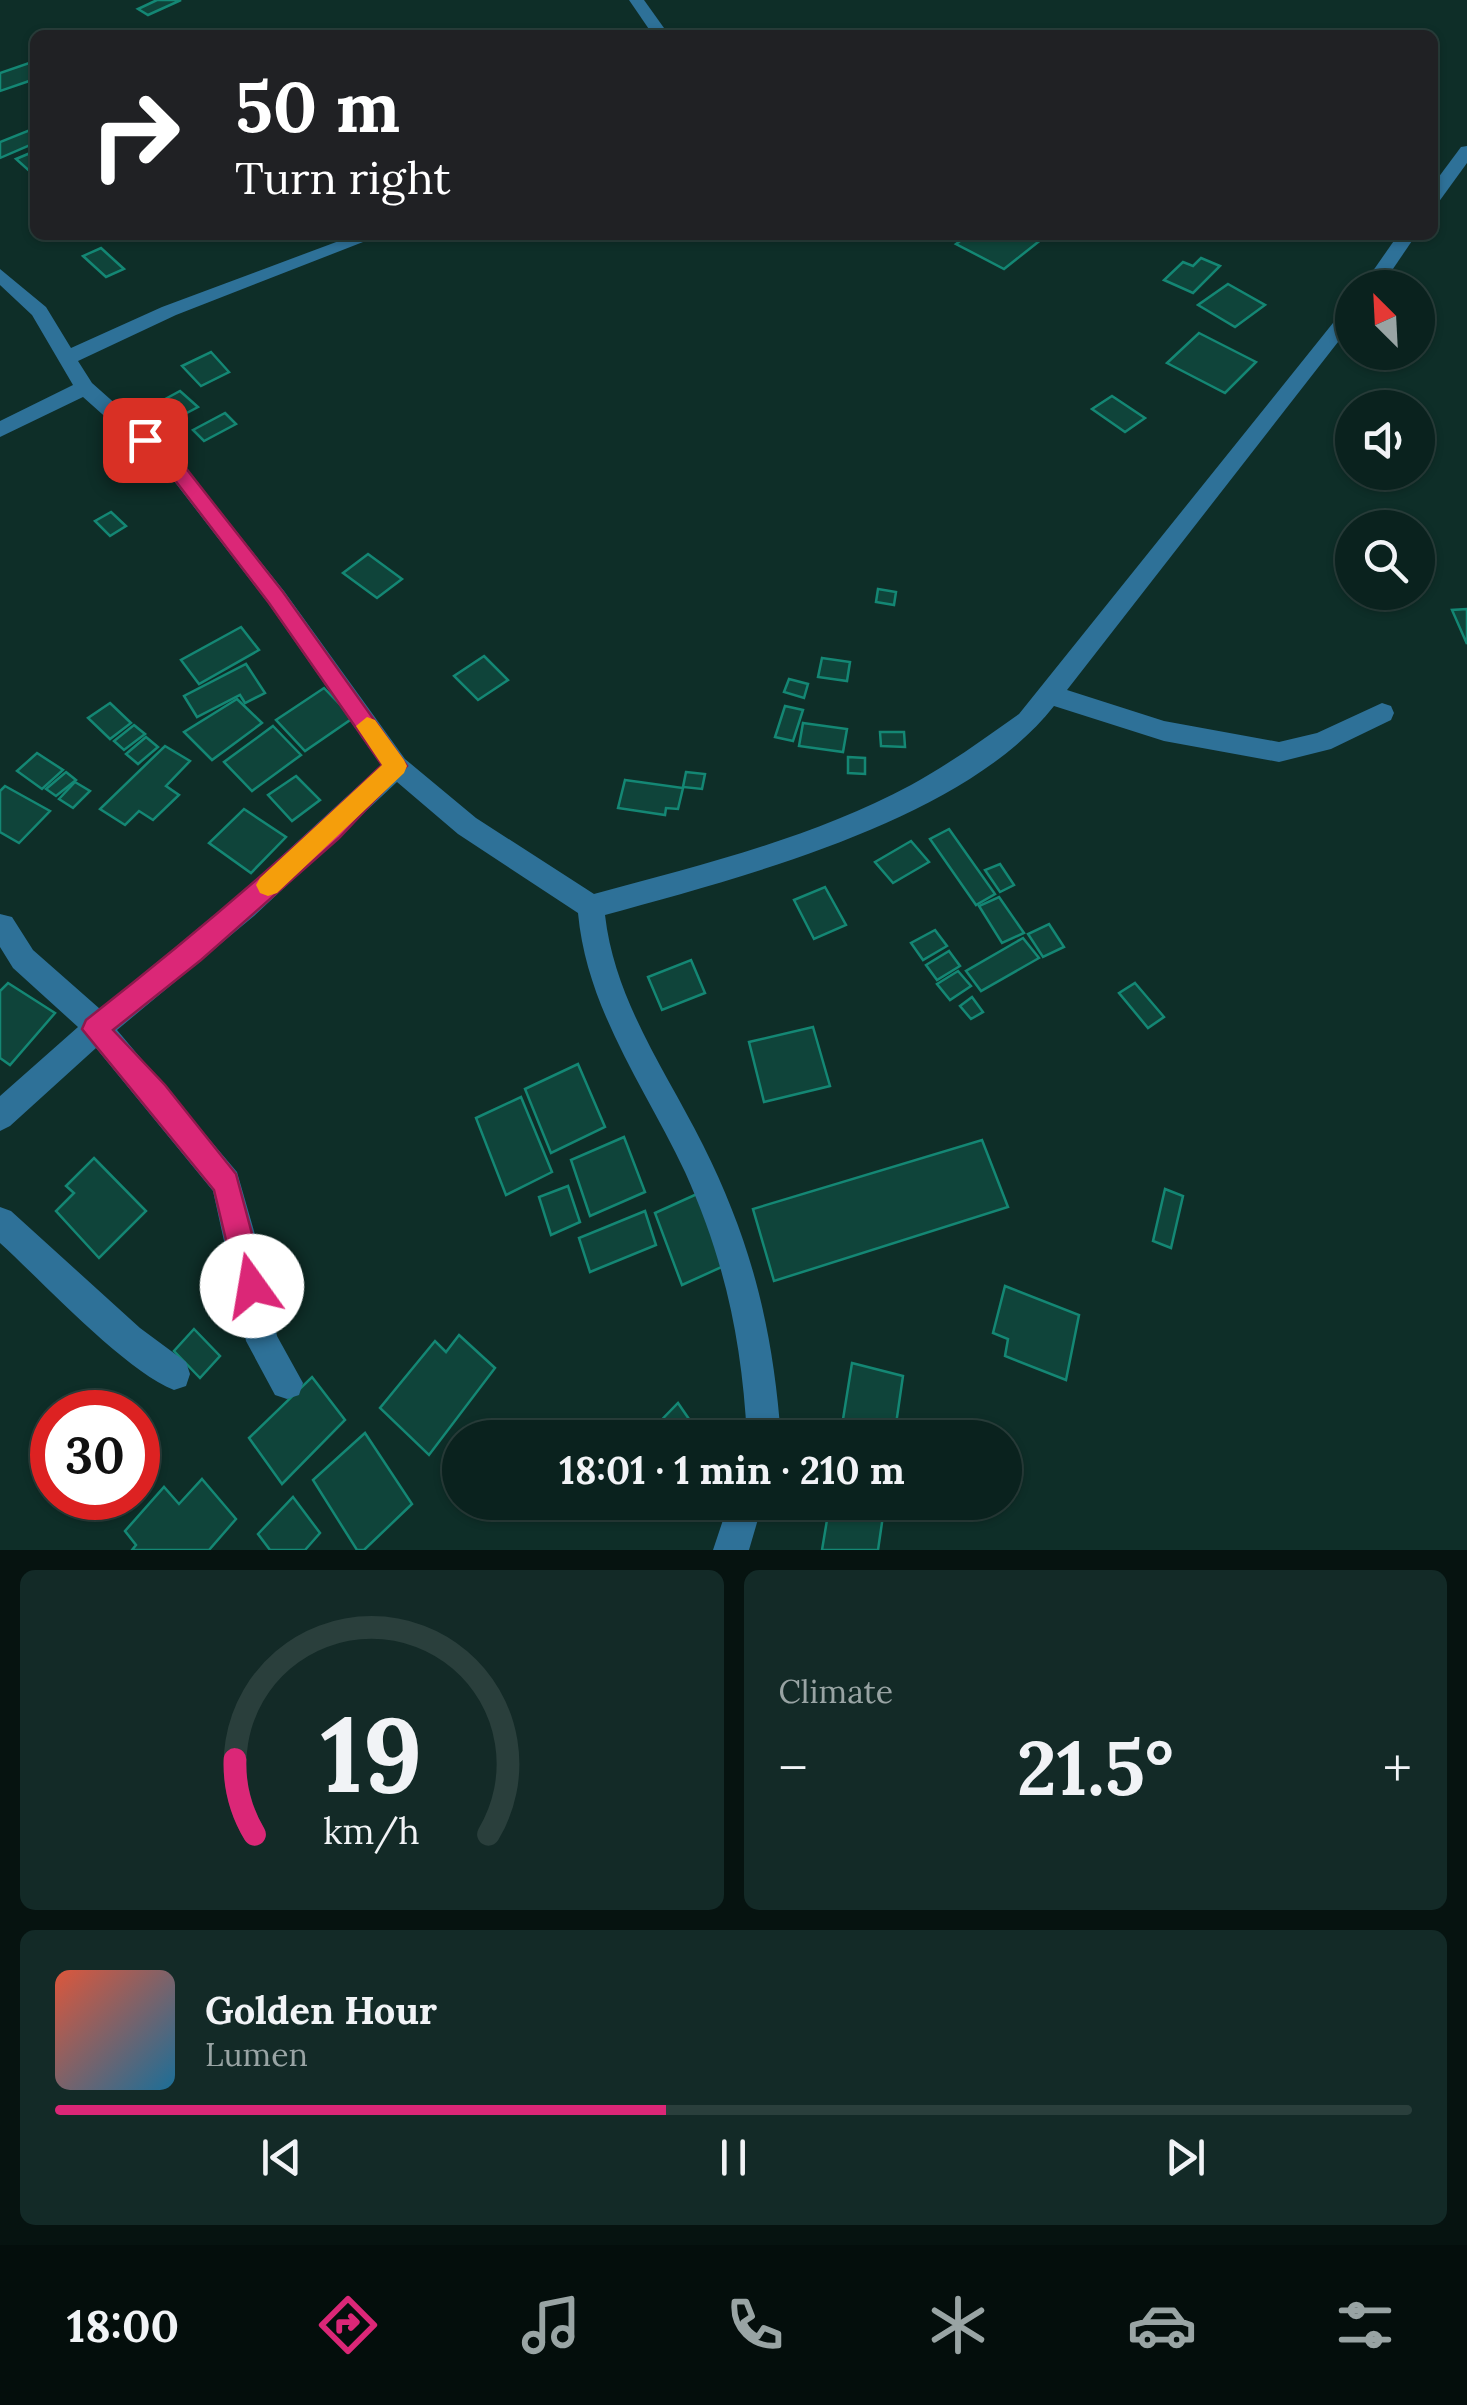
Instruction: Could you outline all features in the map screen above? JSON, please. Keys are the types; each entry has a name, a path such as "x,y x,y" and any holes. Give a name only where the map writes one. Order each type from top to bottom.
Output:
{"street":[{"path":"636,0 657,30"},
{"path":"1438,192 1467,151"},
{"path":"67,358 138,324 359,240"},
{"path":"1383,270 1404,240"},
{"path":"0,275 39,311 85,388 174,466 276,597 396,766 466,826 591,907 739,865 874,812 957,772 1028,721 1335,333"},
{"path":"0,430 85,388"},
{"path":"1049,694 1164,730 1279,752 1322,742 1382,713"},
{"path":"0,1116 95,1029 192,952 330,831 396,766"},
{"path":"591,907 592,940 606,982 644,1070 692,1154 742,1288 758,1352 763,1420"},
{"path":"2,926 23,959 79,1006 95,1029 156,1094 226,1183 262,1341 287,1382"},
{"path":"0,1222 129,1339 174,1374"},
{"path":"731,1550 740,1520"}],"building":[{"path":"157,0 181,0 148,15 138,9"},
{"path":"30,63 30,81 0,91 0,73"},
{"path":"30,130 30,145 0,158 0,142"},
{"path":"30,153 30,172 16,159"},
{"path":"961,240 1041,240 1004,269 956,244"},
{"path":"101,248 124,269 106,277 83,256"},
{"path":"1201,258 1220,266 1193,293 1164,280 1183,262 1193,266"},
{"path":"1228,284 1265,305 1235,327 1198,305"},
{"path":"1199,333 1256,362 1225,393 1167,363"},
{"path":"211,352 229,372 201,386 182,366"},
{"path":"180,391 198,407 164,425 147,409"},
{"path":"1112,396 1145,418 1125,432 1092,409"},
{"path":"225,413 236,424 204,441 193,430"},
{"path":"111,512 126,526 110,536 95,521"},
{"path":"368,554 402,579 377,598 343,573"},
{"path":"878,589 896,592 894,605 876,602"},
{"path":"1467,609 1467,644 1452,610"},
{"path":"241,627 259,650 199,684 181,660"},
{"path":"484,656 508,680 478,700 454,676"},
{"path":"822,658 850,662 847,681 818,677"},
{"path":"246,664 265,693 245,703 240,695 197,717 184,696"},
{"path":"789,679 808,684 804,698 784,692"},
{"path":"324,688 353,718 305,751 276,720"},
{"path":"237,699 262,723 212,760 184,732"},
{"path":"110,703 131,723 110,739 88,718"},
{"path":"785,706 803,710 793,741 775,737"},
{"path":"803,723 847,729 843,752 799,746"},
{"path":"134,725 145,734 124,750 114,741"},
{"path":"273,726 301,755 252,791 224,762"},
{"path":"880,732 904,732 905,747 881,746"},
{"path":"146,737 158,747 138,764 126,754"},
{"path":"165,746 190,761 166,786 179,795 153,820 139,811 125,825 100,809"},
{"path":"37,753 63,770 42,789 17,771"},
{"path":"848,757 865,758 865,774 848,773"},
{"path":"66,772 76,780 56,796 46,789"},
{"path":"686,772 705,774 702,789 683,787"},
{"path":"296,776 320,800 292,821 268,795"},
{"path":"625,780 683,788 678,809 666,808 665,815 618,808"},
{"path":"75,782 90,791 73,808 59,799"},
{"path":"5,786 50,811 19,843 0,832 0,791"},
{"path":"244,809 286,837 251,873 209,843"},
{"path":"949,829 995,894 976,905 930,839"},
{"path":"911,841 929,862 893,883 875,862"},
{"path":"1000,864 1014,885 1000,892 985,870"},
{"path":"825,887 846,925 814,939 794,900"},
{"path":"999,897 1024,933 1002,943 979,906"},
{"path":"1049,924 1064,947 1043,957 1028,934"},
{"path":"935,930 947,946 923,960 911,943"},
{"path":"1023,938 1039,958 981,991 966,971"},
{"path":"949,951 960,966 937,980 926,965"},
{"path":"691,960 705,993 662,1010 648,977"},
{"path":"958,971 971,986 950,1000 937,984"},
{"path":"8,983 55,1013 10,1065 0,1058 0,991"},
{"path":"1135,983 1164,1017 1148,1028 1119,993"},
{"path":"972,997 983,1012 971,1019 960,1006"},
{"path":"813,1027 830,1086 764,1102 749,1042"},
{"path":"578,1064 605,1127 551,1153 525,1089"},
{"path":"521,1097 552,1172 506,1195 476,1118"},
{"path":"624,1137 645,1192 590,1216 571,1160"},
{"path":"982,1140 1008,1207 774,1281 753,1209"},
{"path":"94,1158 146,1211 99,1258 56,1211 74,1193 66,1186"},
{"path":"568,1186 580,1222 551,1235 539,1197"},
{"path":"1165,1189 1183,1196 1171,1248 1153,1241"},
{"path":"697,1194 726,1265 682,1285 655,1213"},
{"path":"645,1211 656,1245 590,1272 579,1238"},
{"path":"1005,1286 1079,1315 1066,1380 1005,1356 1008,1339 993,1333"},
{"path":"194,1329 220,1356 200,1378 174,1351"},
{"path":"459,1335 495,1368 456,1420 442,1420 442,1438 429,1455 380,1408 435,1341 446,1352"},
{"path":"852,1363 903,1376 897,1420 843,1420"},
{"path":"312,1377 345,1420 282,1484 249,1438"},
{"path":"678,1403 690,1420 661,1420"},
{"path":"365,1433 412,1504 364,1550 357,1550 313,1480"},
{"path":"202,1479 236,1519 209,1550 132,1550 136,1545 125,1531 135,1520 160,1520 160,1492 164,1487 179,1504"},
{"path":"293,1497 320,1533 305,1550 270,1550 258,1534"},
{"path":"827,1520 882,1520 878,1550 822,1550"}],"slow traffic":[{"path":"268,885 396,766 367,726"}],"route":[{"path":"145,440 174,466 276,597 396,766 330,831 192,952 95,1029 156,1094 226,1183 252,1286"}]}
